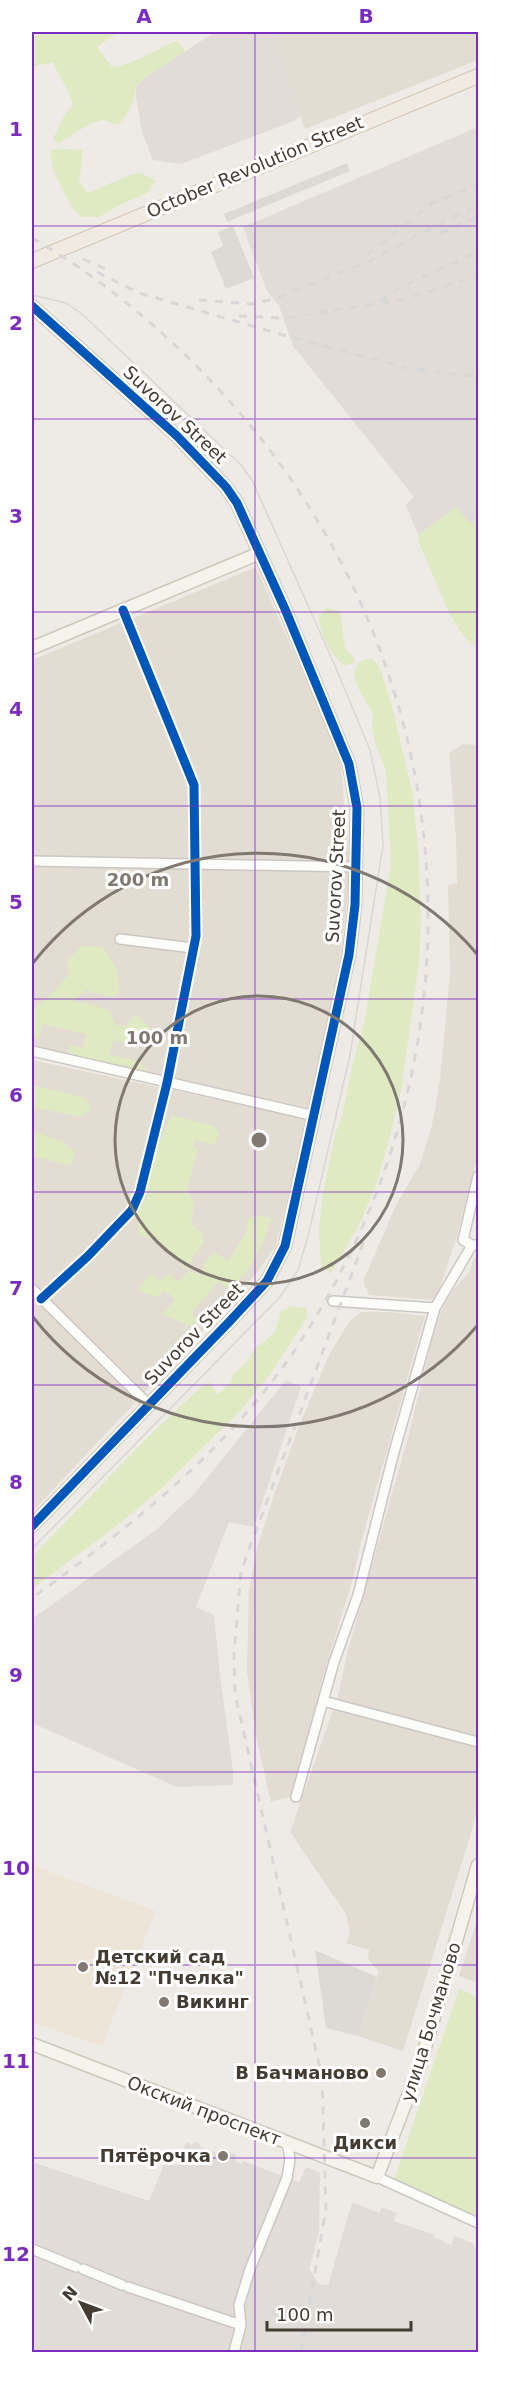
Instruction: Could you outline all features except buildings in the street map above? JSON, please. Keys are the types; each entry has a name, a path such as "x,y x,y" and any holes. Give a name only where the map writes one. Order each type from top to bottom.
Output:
{"main road":[{"name":"October Revolution Street","path":"32,261 478,76"}],"street":[{"name":"Suvorov Street","path":"32,306 177,436 214,473 237,503 316,680 349,764 357,808 355,905 349,955 285,1246 267,1281 32,1526"},
{"path":"32,648 260,553"},
{"path":"41,1299 88,1256 132,1210 140,1192 167,1083 194,948 197,921 194,785 123,610"},
{"path":"32,861 356,867"},
{"path":"120,939 194,948"},
{"path":"32,1051 315,1116"},
{"path":"296,1797 334,1662 358,1595 394,1452 435,1308 475,1245 463,1240 478,1176"},
{"path":"32,1289 149,1405"},
{"path":"333,1301 435,1308"},
{"path":"323,1701 478,1742"},
{"name":"улица Бочманово","path":"377,2177 420,2065 478,1864"},
{"name":"Окский проспект","path":"32,2044 377,2177"},
{"path":"234,2352 241,2325 239,2305 250,2269 287,2178 290,2159 287,2142"},
{"path":"377,2177 478,2223"},
{"path":"32,2249 125,2286 241,2325"}],"shaded area":[{"path":"215,32 271,32 301,116 294,121 181,164 153,160 142,132 136,87 147,76"},
{"path":"271,32 478,32 478,60 305,129"},
{"path":"478,127 478,518 470,524 456,507 418,535 406,505 414,497 293,346 279,306 267,291 243,227"},
{"path":"347,163 350,171 227,222 224,214"},
{"path":"233,226 254,278 226,289 211,252 223,246 218,232"},
{"path":"256,567 326,725 341,766 350,873 341,953 312,1109 32,1046 32,660"},
{"path":"463,744 478,745 478,1155 456,1239 436,1300 369,1295 363,1281 396,1205 420,1164 432,1125 440,1080 450,973 448,885 457,883 456,836 449,753"},
{"path":"32,1060 307,1119 276,1245 256,1274 32,1512"},
{"path":"478,1257 478,1738 337,1701 347,1654 408,1437 433,1336 441,1312 453,1290 469,1272 474,1258"},
{"path":"361,1312 391,1312 425,1316 351,1585 326,1666 292,1796 271,1802 256,1737 247,1672 249,1590 257,1548 299,1426 329,1355 349,1322"},
{"path":"286,1380 301,1387 254,1527 229,1522 196,1607 214,1615 233,1785 177,1787 32,1723 32,1619 156,1530 194,1494"},
{"path":"333,1710 384,1720 478,1745 478,1801 473,1827 403,2051 358,2036 379,1972 368,1959 369,1950 346,1943 350,1932 346,1914 290,1832"},
{"name":"Детский сад №12 \"Пчелка\"","path":"37,1867 156,1911 102,2046 32,2022 32,1883"},
{"path":"478,1917 478,1983 459,1976"},
{"path":"315,1950 377,1977 358,2036 326,2028"},
{"path":"186,2142 192,2145 194,2142 201,2144 200,2147 219,2154 221,2149 236,2155 235,2161 242,2164 243,2161 299,2182 306,2167 320,2173 319,2232 309,2269 319,2284 328,2285 352,2202 379,2213 382,2207 397,2213 394,2221 435,2235 434,2237 451,2245 455,2236 474,2244 473,2246 478,2249 478,2352 32,2352 32,2162 149,2201 165,2162 177,2166"}],"green space":[{"path":"46,32 118,32 97,47 112,67 137,60 177,41 186,51 147,76 136,87 130,107 118,125 103,120 89,124 58,144 53,139 64,116 73,105 53,62 32,67 32,37"},
{"path":"50,150 82,150 79,181 87,193 130,175 141,173 156,181 146,194 121,204 99,217 82,217 73,209 53,169"},
{"path":"456,507 470,524 478,518 478,650 464,637 448,611 419,542 418,535"},
{"path":"327,608 340,611 345,648 354,658 354,663 346,666 340,662 327,644 318,616"},
{"path":"372,658 380,668 392,707 413,795 421,920 419,963 401,1090 390,1136 376,1185 360,1223 331,1273 321,1267 319,1230 323,1193 335,1134 342,1117 364,1024 391,863 386,771 376,746 372,728 373,714 357,686 354,673 359,662"},
{"path":"82,946 102,947 116,967 120,992 112,997 85,990 73,1001 110,1011 115,1025 126,1026 136,1014 144,1021 154,1035 146,1047 113,1040 109,1054 138,1061 146,1068 146,1072 69,1054 68,1045 83,1048 86,1034 42,1024 39,1039 32,1037 32,1010 56,989 69,973 67,960"},
{"path":"32,1085 86,1098 91,1109 80,1117 37,1108 32,1115"},
{"path":"171,1115 214,1126 219,1134 214,1145 195,1140 193,1147 198,1149 187,1188 194,1204 191,1224 202,1233 204,1243 194,1255 189,1271 203,1276 204,1264 214,1252 228,1261 246,1233 247,1220 257,1215 271,1218 264,1240 251,1265 230,1290 219,1281 191,1313 201,1322 192,1327 162,1314 175,1300 165,1290 159,1296 148,1295 138,1289 152,1273 160,1282 168,1273 178,1282 188,1271 155,1240 139,1236 138,1213 146,1200 152,1161"},
{"path":"32,1131 64,1142 75,1152 70,1165 32,1157"},
{"path":"291,1306 306,1308 308,1316 271,1373 241,1410 162,1488 114,1528 32,1589 32,1557 148,1437 202,1386 210,1382 218,1395 231,1382 232,1375 246,1363 255,1349 275,1332 281,1312"},
{"path":"459,1989 478,1997 478,2218 394,2180"}],"tram line":[{"path":"32,295 66,303 82,314 241,465 252,480 370,750 380,797 383,845 350,1055 298,1270 280,1297 32,1549"}],"railway":[{"path":"367,255 433,203 478,184"},
{"path":"199,300 252,304 274,299 372,260 478,206"},
{"path":"440,233 478,217"},
{"path":"32,238 81,269 127,303 171,341 212,382 295,486 359,599 402,719 424,843 426,969 407,1095 366,1218 304,1336 277,1376 215,1447 145,1511 32,1598"},
{"path":"380,301 401,287 478,252"},
{"path":"83,259 108,270"},
{"path":"97,272 139,293 290,337 408,368 468,376 478,374"},
{"path":"239,316 283,318 402,300 478,276"},
{"path":"301,2352 326,2209 322,2077 235,1694 234,1655 241,1571 364,1241"}],"cycle path":[{"path":"32,306 177,436 226,487 237,503 285,609 349,764 357,808 355,905 349,955 285,1246 267,1281 32,1526"},
{"path":"41,1299 88,1256 132,1210 140,1192 167,1083 196,936 194,785 123,610"}],"place":[{"name":"Детский сад №12 \"Пчелка\"","path":"83,1967"},
{"name":"Викинг","path":"164,2002"},
{"name":"В Бачманово","path":"381,2073"},
{"name":"Дикси","path":"365,2123"},
{"name":"Пятёрочка","path":"223,2156"}]}
